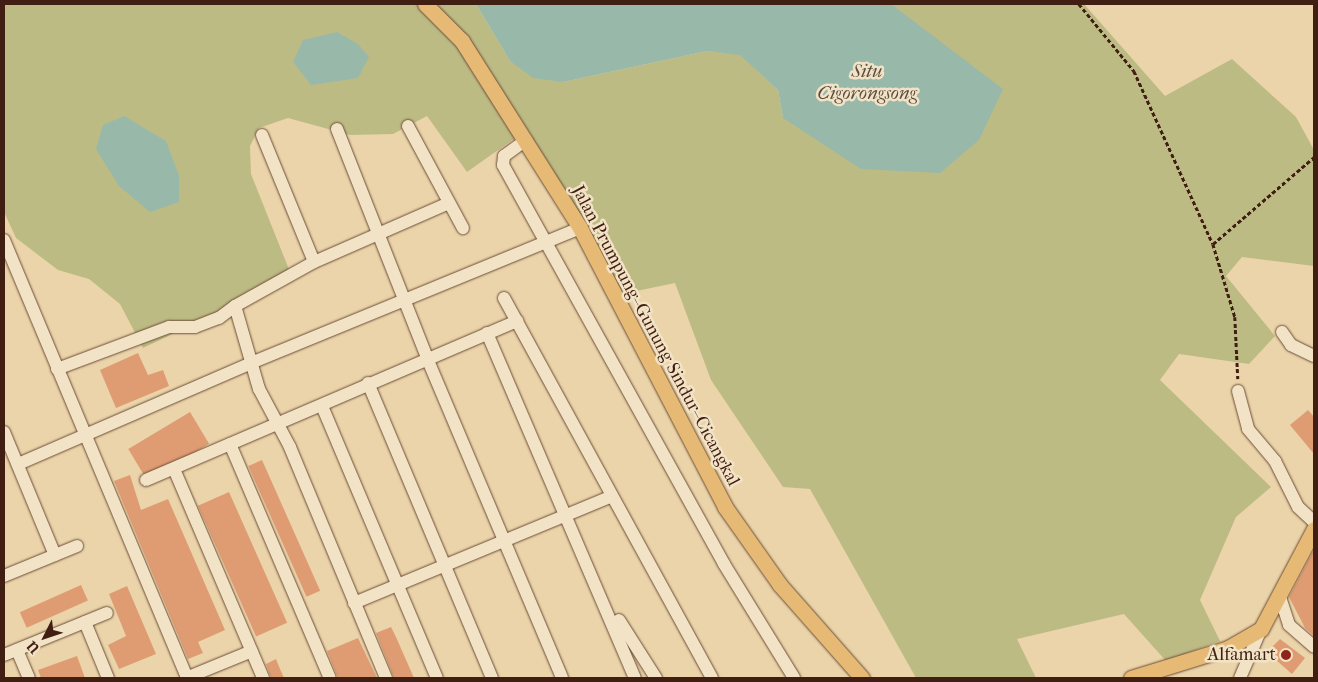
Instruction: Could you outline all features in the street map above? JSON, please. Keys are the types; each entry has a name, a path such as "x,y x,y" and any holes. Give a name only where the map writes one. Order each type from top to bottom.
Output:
{"main road":[{"name":"Jalan Prumpung–Gunung Sindur–Cicangkal","path":"425,4 462,41 580,228 725,507 780,585 862,678"},
{"path":"1131,678 1228,648 1261,628 1280,597 1314,529"}],"street":[{"path":"408,126 447,204 463,228"},
{"path":"337,129 427,358 562,678"},
{"path":"262,135 314,262"},
{"path":"526,140 504,156 503,165 724,564 794,678"},
{"path":"58,369 169,327 195,327 219,318 235,306 314,262 447,204"},
{"path":"18,464 251,363 547,244 580,228"},
{"path":"4,240 187,678 252,651"},
{"path":"504,298 712,678"},
{"path":"235,306 251,363 386,678"},
{"path":"146,480 322,406 368,383 517,321"},
{"path":"1282,332 1291,346 1314,356"},
{"path":"486,333 565,516 604,597 635,678"},
{"path":"368,383 492,678"},
{"path":"1238,391 1248,429 1275,461 1298,507 1314,522"},
{"path":"322,406 437,678"},
{"path":"4,432 55,555"},
{"path":"230,444 330,678"},
{"path":"174,469 263,678"},
{"path":"354,603 612,496"},
{"path":"4,576 77,546"},
{"path":"604,597 656,678"},
{"path":"1280,597 1289,625 1314,647"},
{"path":"4,655 107,613"},
{"path":"85,622 108,678"},
{"path":"1240,678 1261,628"},
{"path":"17,650 29,678"}],"path":[{"path":"1079,4 1134,71 1213,244 1235,317 1238,391"},
{"path":"1213,244 1314,157"}],"shaded area":[{"path":"4,4 476,4 510,61 563,82 707,51 740,54 778,90 783,118 893,7 891,4 1084,4 1165,96 1232,59 1296,117 1314,150 1314,266 1242,257 1226,276 1275,336 1249,364 1179,354 1160,380 1271,487 1236,517 1200,600 1220,641 1166,661 1124,614 1017,639 1036,678 916,678 810,489 783,487 711,380 675,283 617,295 525,131 467,172 427,116 393,134 350,135 288,118 259,128 250,146 251,174 292,277 143,348 120,304 89,279 58,270 16,238 4,212"}],"water":[{"name":"Situ Cigorongsong","path":"476,4 891,4 1003,89 979,140 940,173 861,169 783,118 778,90 740,55 707,51 563,82 533,78 510,61"},
{"path":"337,32 358,44 369,57 358,78 311,85 293,62 303,40"},
{"path":"124,116 166,141 179,176 179,202 150,212 119,186 96,149 103,125"}],"building":[{"path":"138,353 148,375 163,370 169,386 116,408 100,370"},
{"path":"1308,410 1314,417 1314,454 1290,425"},
{"path":"190,412 209,444 147,481 128,449"},
{"path":"262,460 320,591 306,597 248,466"},
{"path":"130,475 141,510 168,499 225,630 198,642 203,653 188,659 114,481"},
{"path":"229,492 287,623 256,636 198,506"},
{"path":"1314,549 1314,636 1305,628 1289,597"},
{"path":"81,585 88,601 27,628 20,612"},
{"path":"127,586 156,654 119,669 108,645 126,636 109,594"},
{"path":"391,627 414,678 394,678 376,633"},
{"path":"358,638 377,678 338,678 327,651"},
{"name":"Alfamart","path":"1280,639 1305,658 1292,674 1267,652"},
{"path":"77,656 85,678 41,678 38,670"},
{"path":"276,659 284,678 271,678 266,664"}],"place":[{"name":"Alfamart","path":"1286,655"}]}
